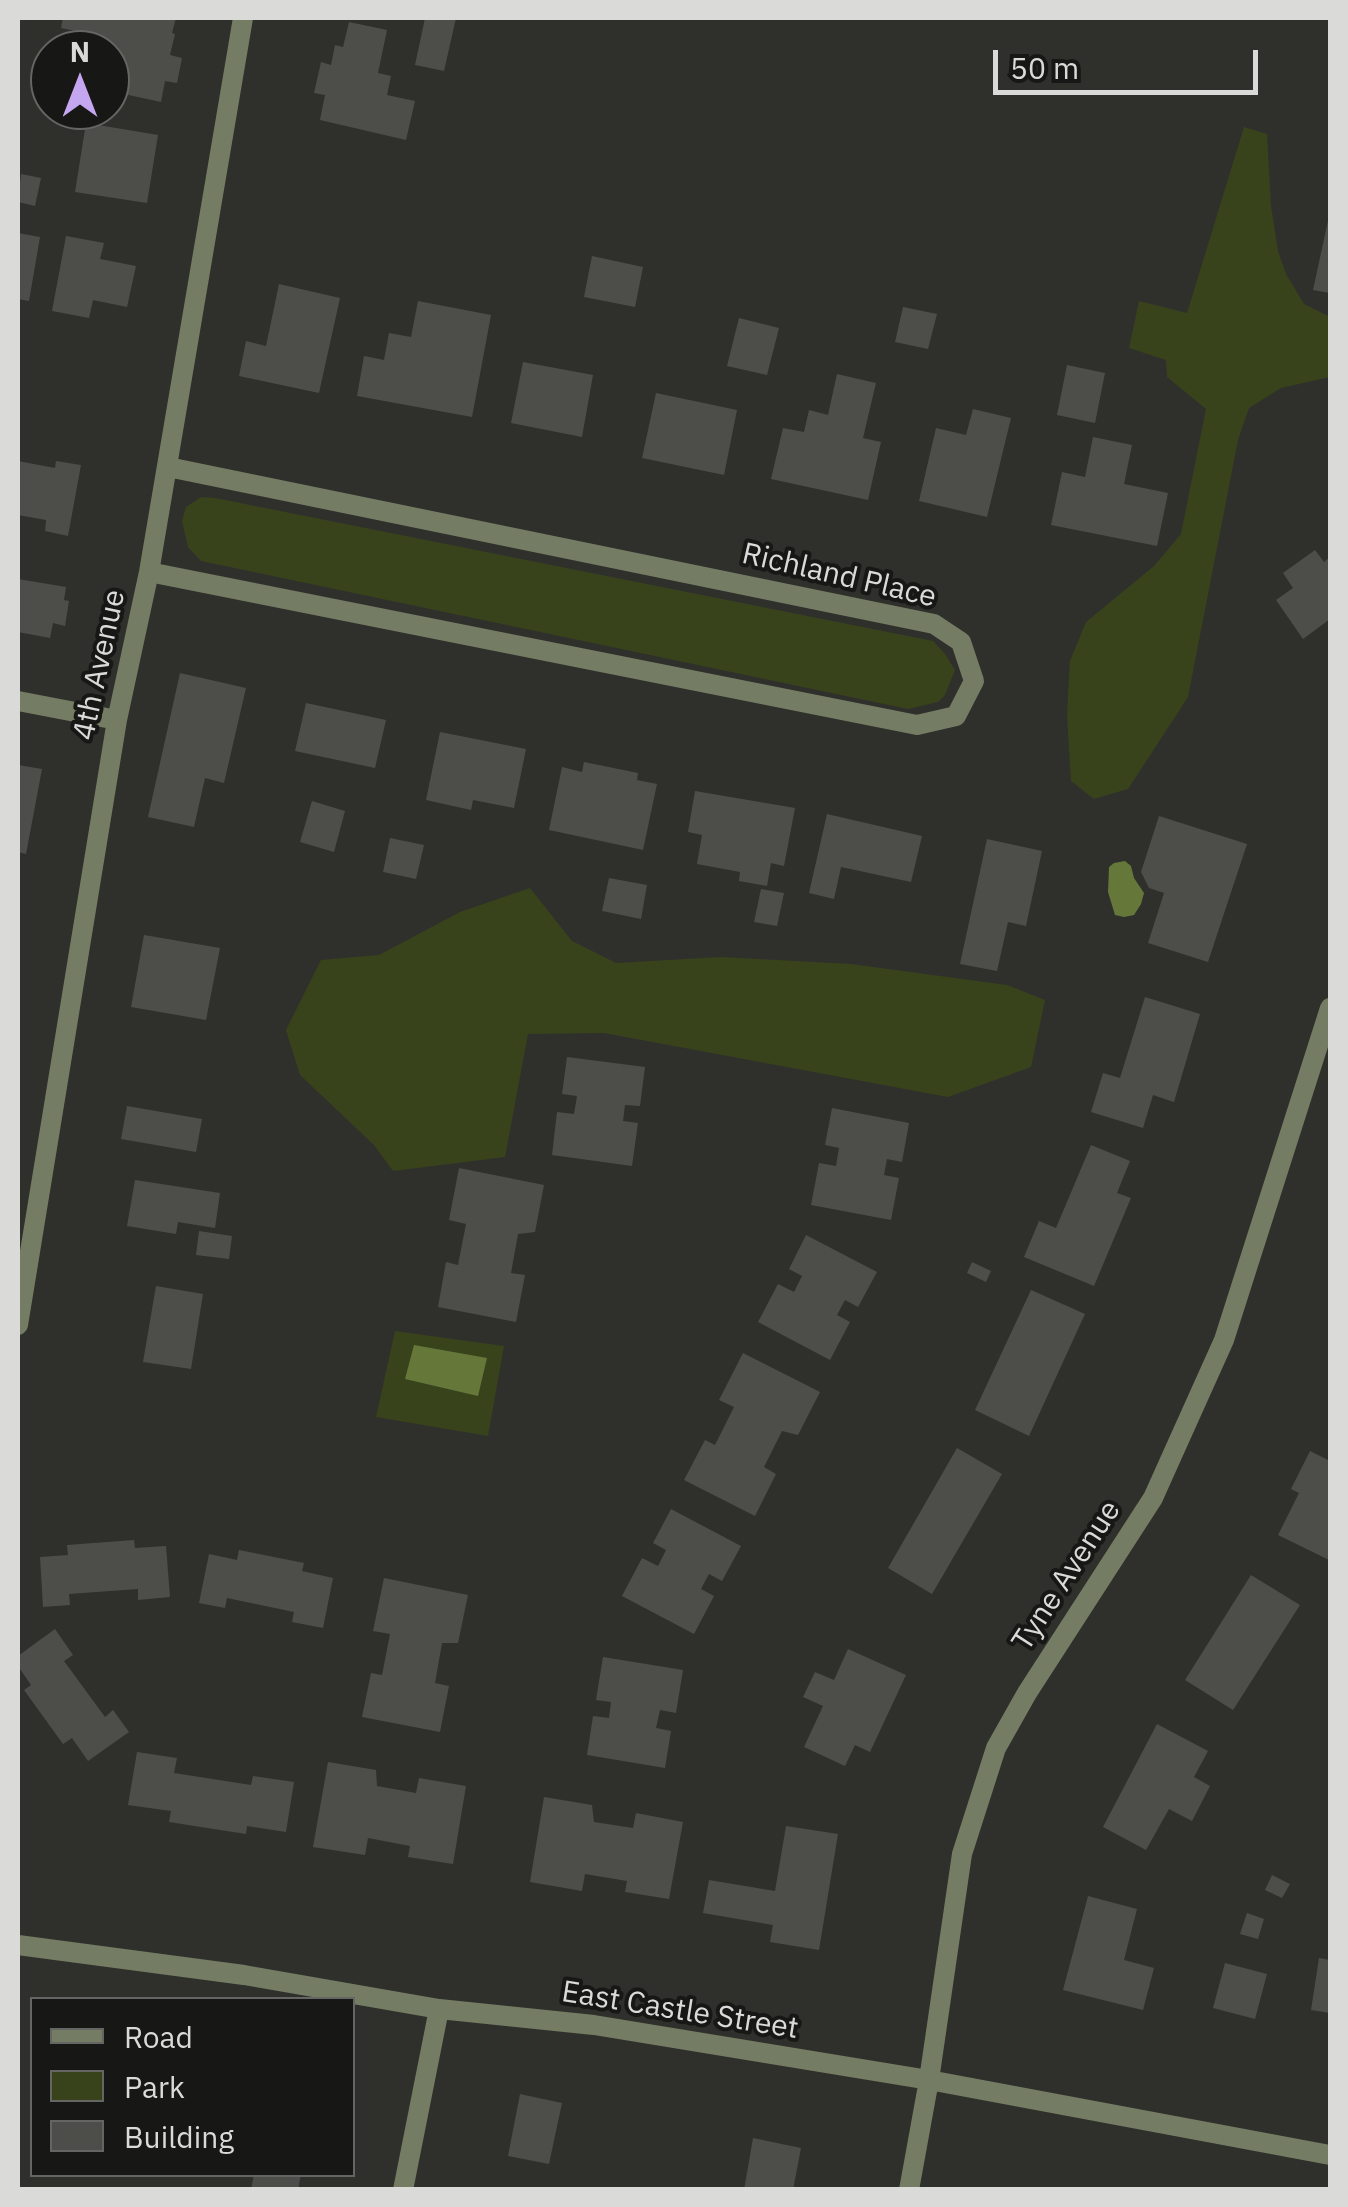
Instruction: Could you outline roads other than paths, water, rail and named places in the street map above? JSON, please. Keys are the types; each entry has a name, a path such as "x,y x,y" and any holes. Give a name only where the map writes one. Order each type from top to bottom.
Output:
{"street":[{"name":"4th Avenue","path":"18,1325 118,720 168,467 243,18"},
{"name":"Richland Place","path":"149,572 917,725 956,716 974,681 962,642 934,624 168,467"},
{"path":"18,701 118,720"},
{"name":"Tyne Avenue","path":"909,2190 962,1854 996,1748 1153,1498 1224,1340 1330,1008"},
{"name":"East Castle Street","path":"18,1945 244,1975 439,2009 594,2025 929,2080 1330,2155"},
{"path":"403,2190 439,2009"}]}
